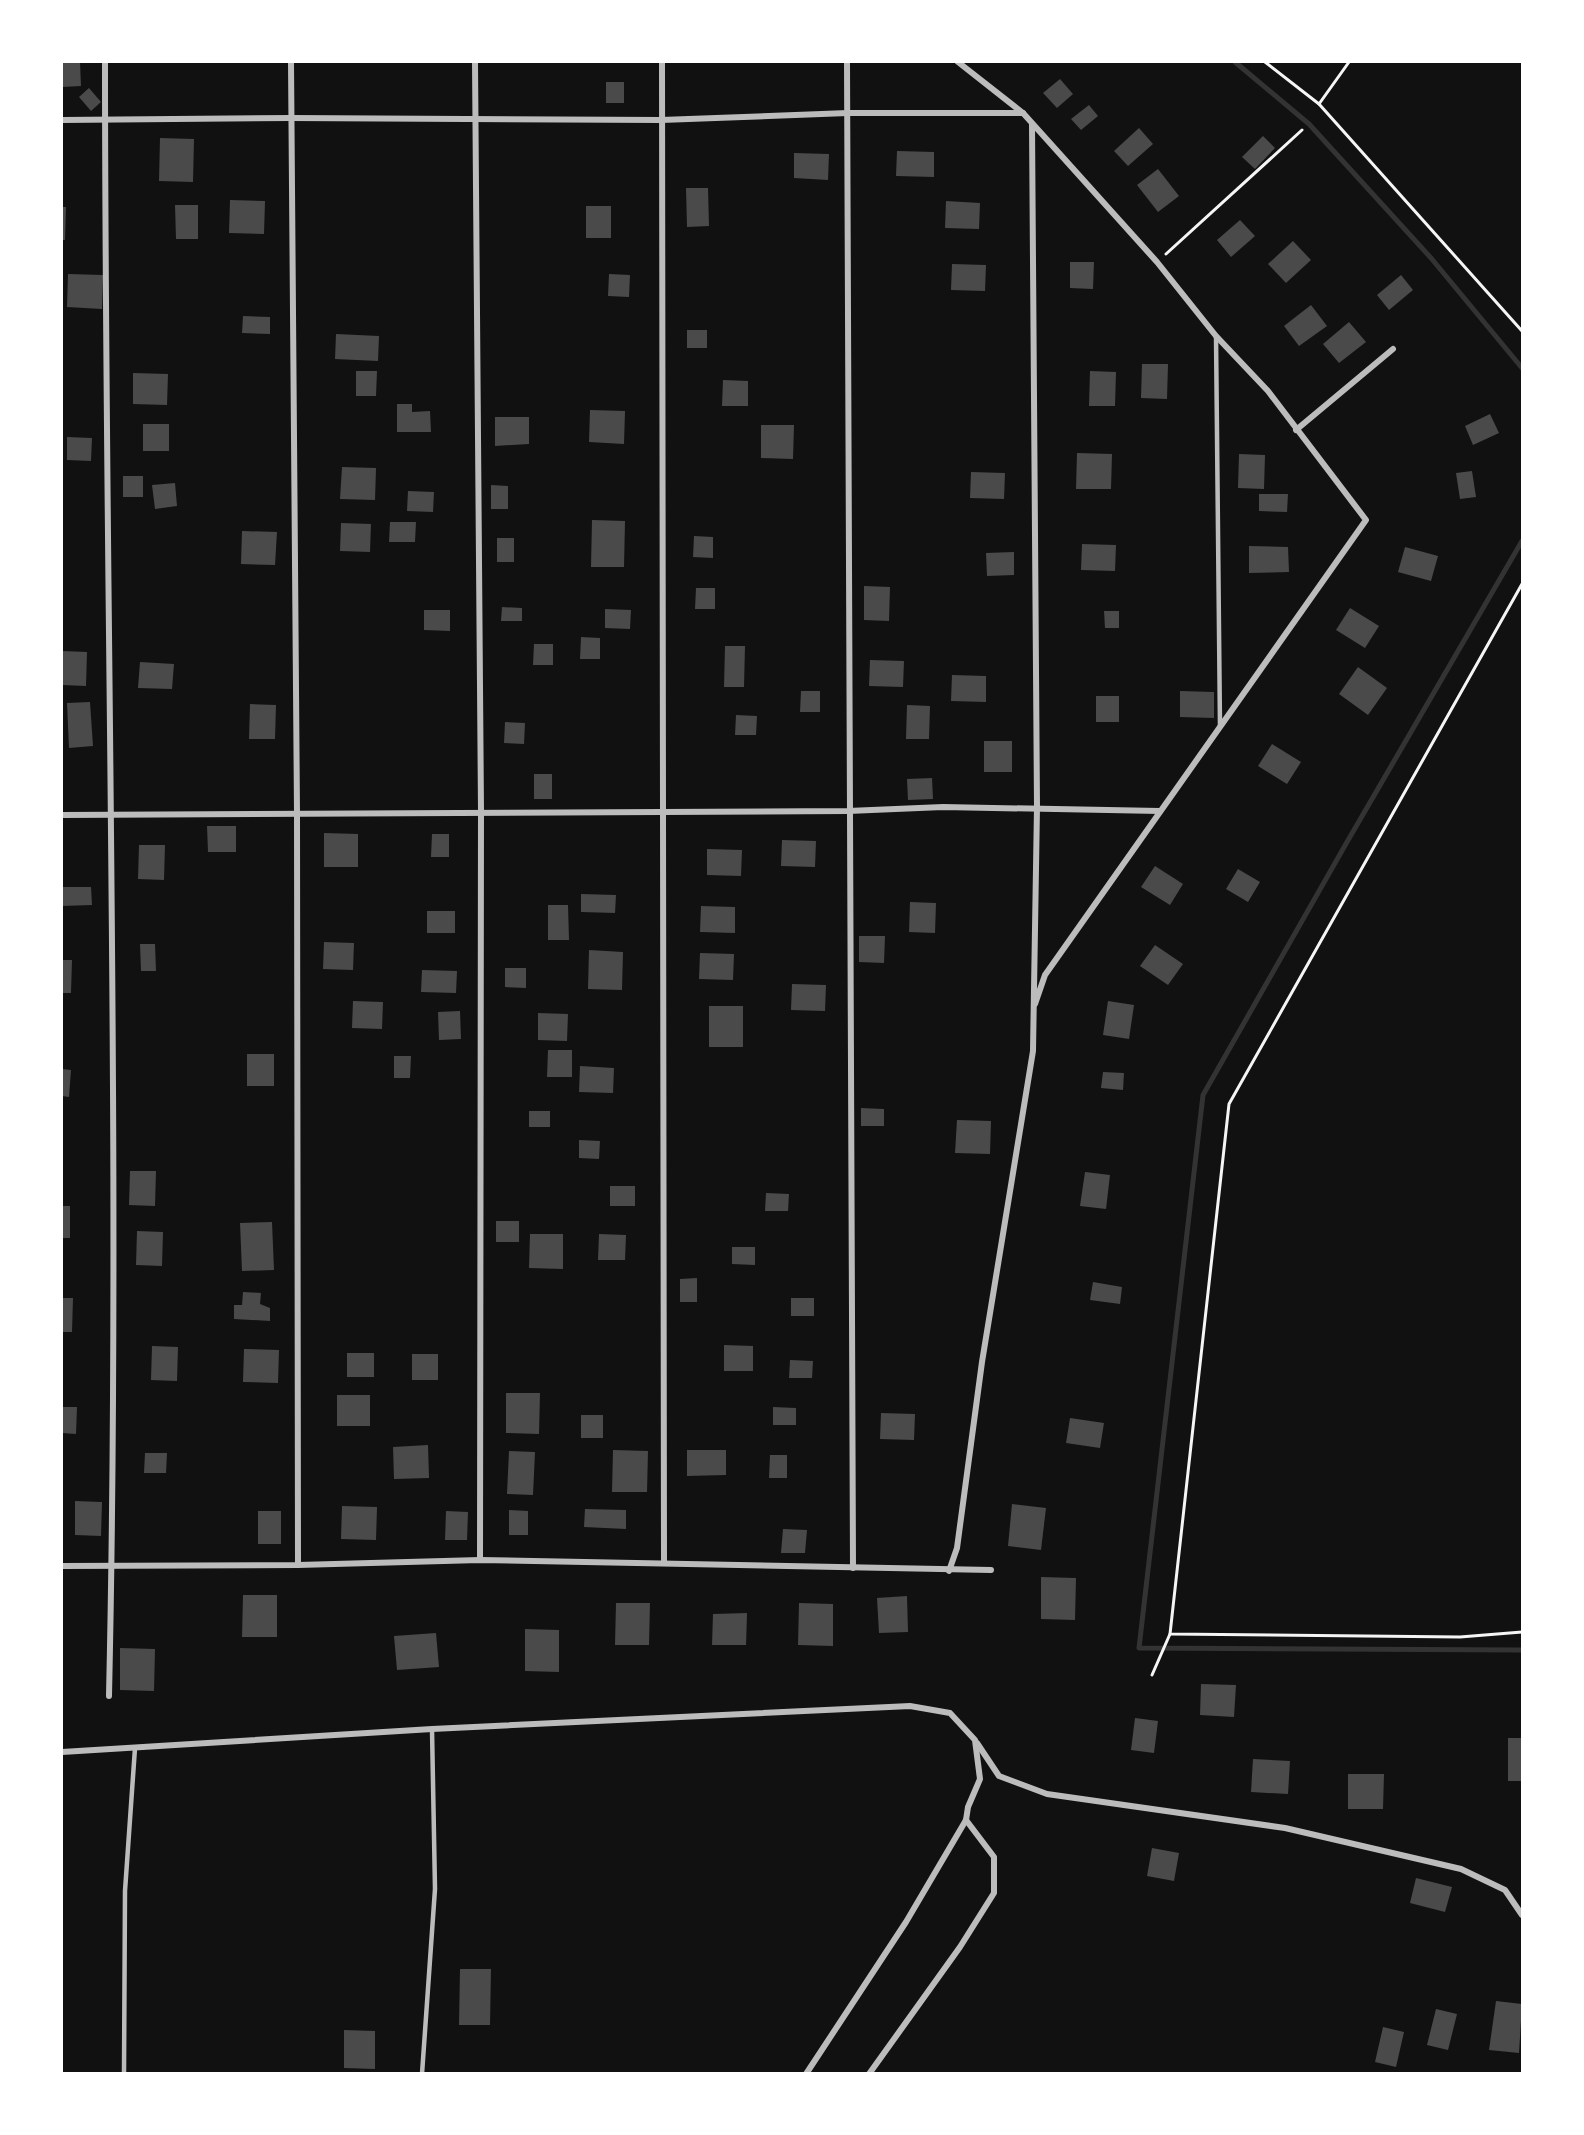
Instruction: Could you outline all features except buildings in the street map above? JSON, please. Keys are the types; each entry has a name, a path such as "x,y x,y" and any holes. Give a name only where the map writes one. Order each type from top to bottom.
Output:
{"street":[{"path":"105,62 112,815 112,1566 109,1696"},
{"path":"291,62 297,813 298,1565"},
{"path":"475,62 481,811 480,1560"},
{"path":"662,62 664,1562"},
{"path":"847,62 848,810 853,1568"},
{"path":"958,62 1023,113 1157,262 1215,336 1268,392 1366,520 1045,975 1032,1011"},
{"path":"62,120 291,118 661,120 848,113 1023,113"},
{"path":"949,1571 957,1548 982,1362 1033,1051 1037,807 1032,125"},
{"path":"1296,430 1393,349"},
{"path":"62,815 848,810 943,807 1160,811"},
{"path":"62,1566 298,1565 480,1560 664,1562 949,1571 991,1570"},
{"path":"62,1752 432,1729 910,1706 950,1713 975,1740 999,1776 1047,1794 1285,1828 1461,1869 1505,1890 1522,1915"},
{"path":"806,2073 906,1922 966,1820 968,1807 980,1779 975,1740"},
{"path":"869,2073 960,1947 994,1893 994,1857 966,1820"}],"lane":[{"path":"1215,336 1220,727"},
{"path":"422,2073 435,1888 432,1729"},
{"path":"124,2073 125,1891 135,1748"}],"path":[{"path":"1265,62 1319,104 1522,331"},
{"path":"1319,104 1349,62"},
{"path":"1157,262 1302,130"},
{"path":"1152,1675 1170,1634 1229,1104 1522,584"},
{"path":"1170,1634 1460,1637 1522,1632"}],"waterway":[{"path":"1235,62 1309,124 1431,258 1522,368"},
{"path":"1522,541 1203,1095 1139,1648 1522,1650"}]}
